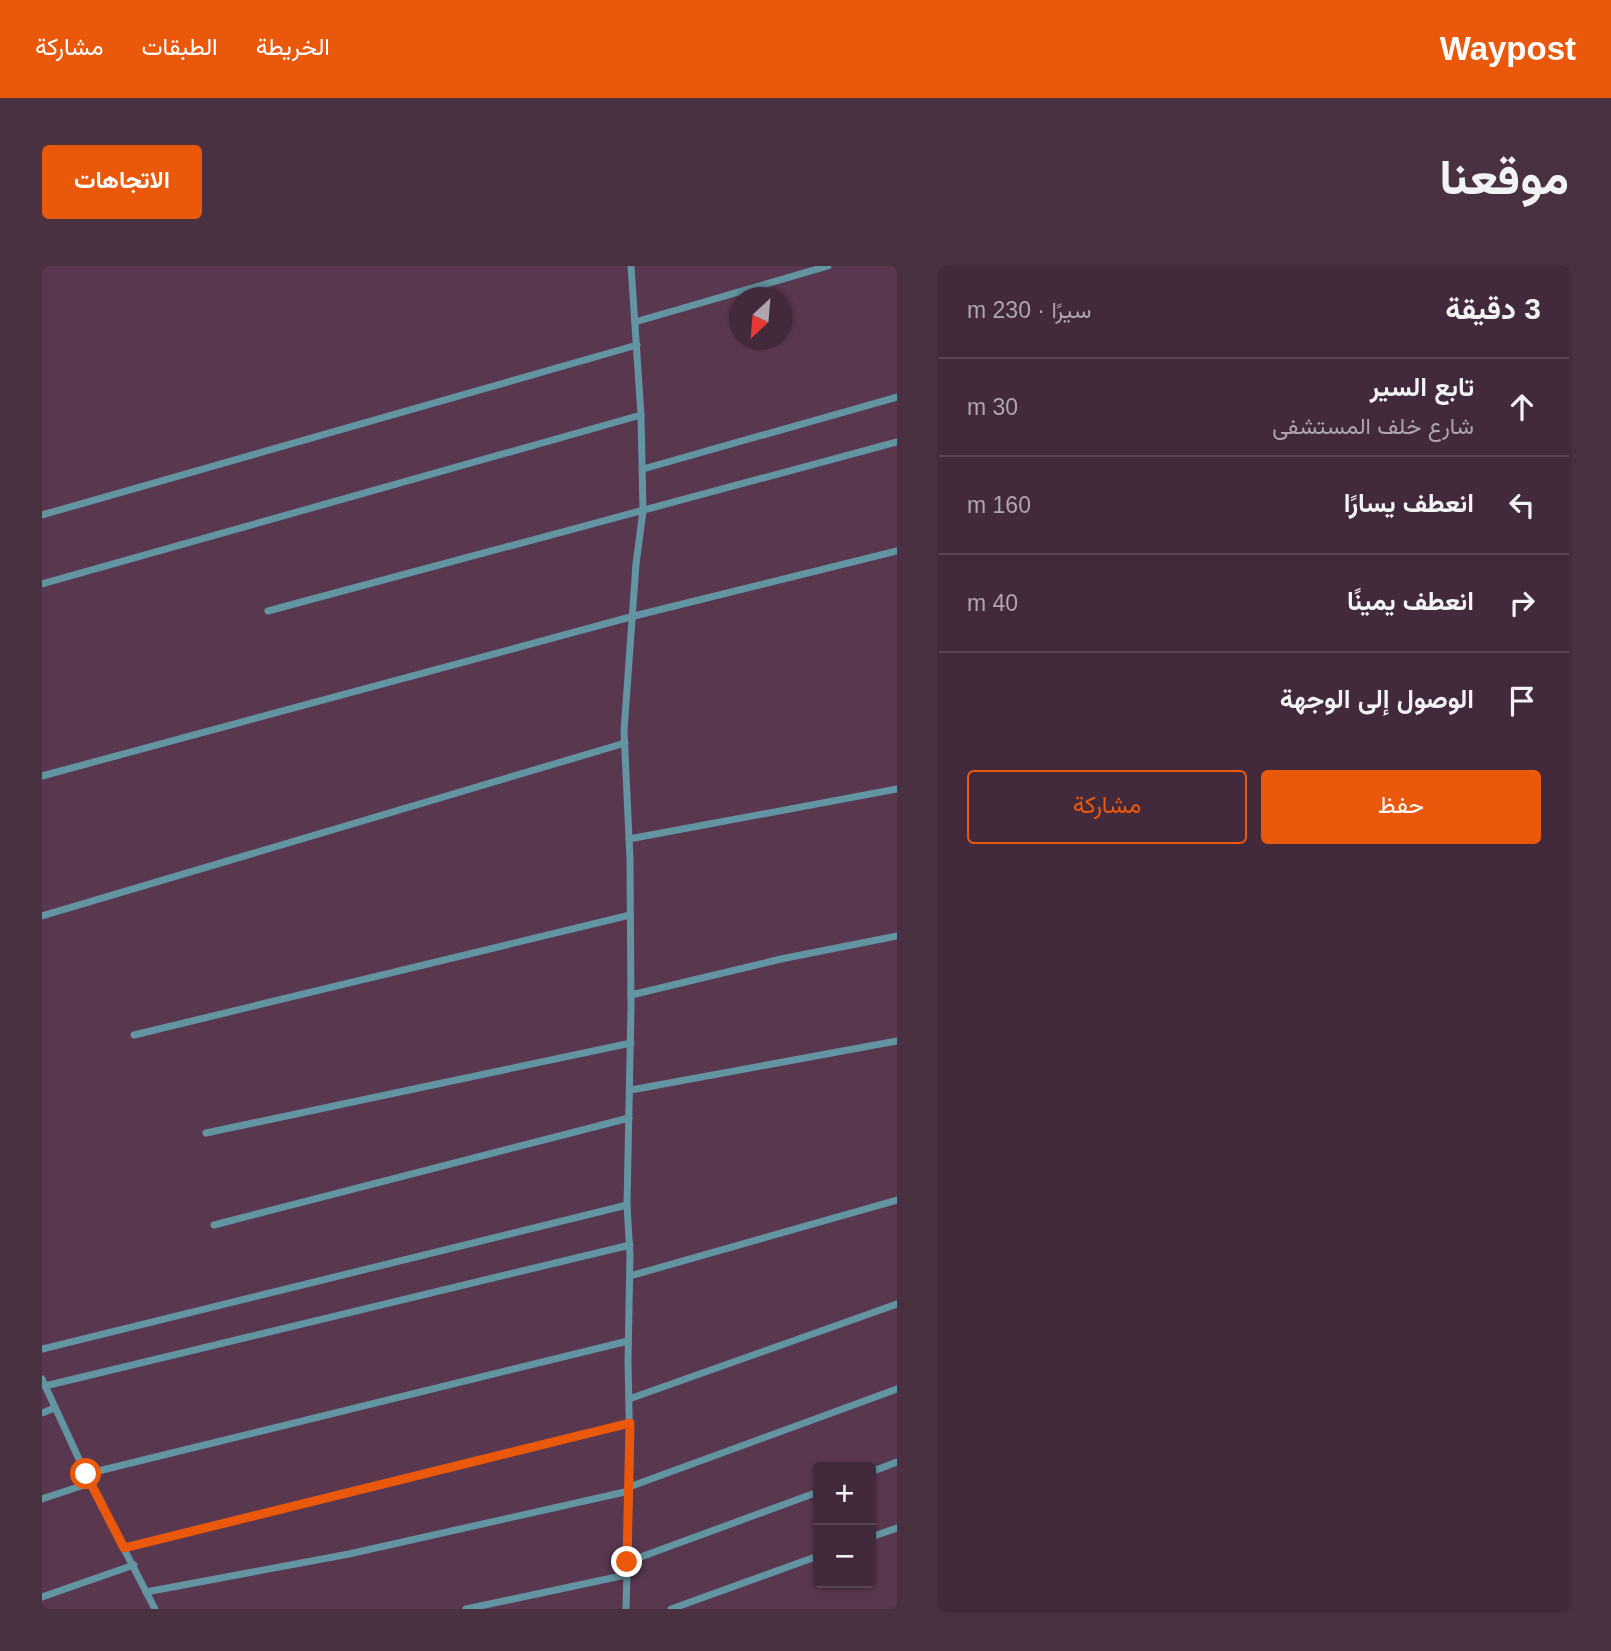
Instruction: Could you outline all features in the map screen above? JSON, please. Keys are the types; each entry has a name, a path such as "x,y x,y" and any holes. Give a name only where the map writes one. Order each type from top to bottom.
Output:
{"street":[{"path":"626,1609 630,1423 627,1205 631,995 625,743 636,564 643,511 641,415 631,266"},
{"path":"635,322 828,266"},
{"path":"42,515 637,345"},
{"path":"643,469 897,397"},
{"path":"42,584 641,415"},
{"path":"268,611 897,442"},
{"path":"42,776 634,616 897,551"},
{"path":"42,916 625,743"},
{"path":"629,839 897,789"},
{"path":"134,1035 630,915"},
{"path":"631,995 782,959 897,936"},
{"path":"631,1090 897,1041"},
{"path":"205,1133 631,1043"},
{"path":"214,1225 629,1118"},
{"path":"630,1276 897,1200"},
{"path":"42,1349 627,1205"},
{"path":"155,1609 90,1483 44,1383 629,1245"},
{"path":"629,1399 897,1304"},
{"path":"86,1474 628,1341"},
{"path":"146,1592 349,1554 629,1489 897,1389"},
{"path":"42,1413 55,1408"},
{"path":"124,1548 630,1423"},
{"path":"876,1470 897,1462"},
{"path":"42,1499 90,1483"},
{"path":"627,1562 813,1494"},
{"path":"876,1535 897,1528"},
{"path":"671,1609 813,1558"},
{"path":"42,1597 134,1566"},
{"path":"466,1609 626,1575"}],"route":[{"path":"86,1474 124,1548 630,1423 627,1562"}]}
